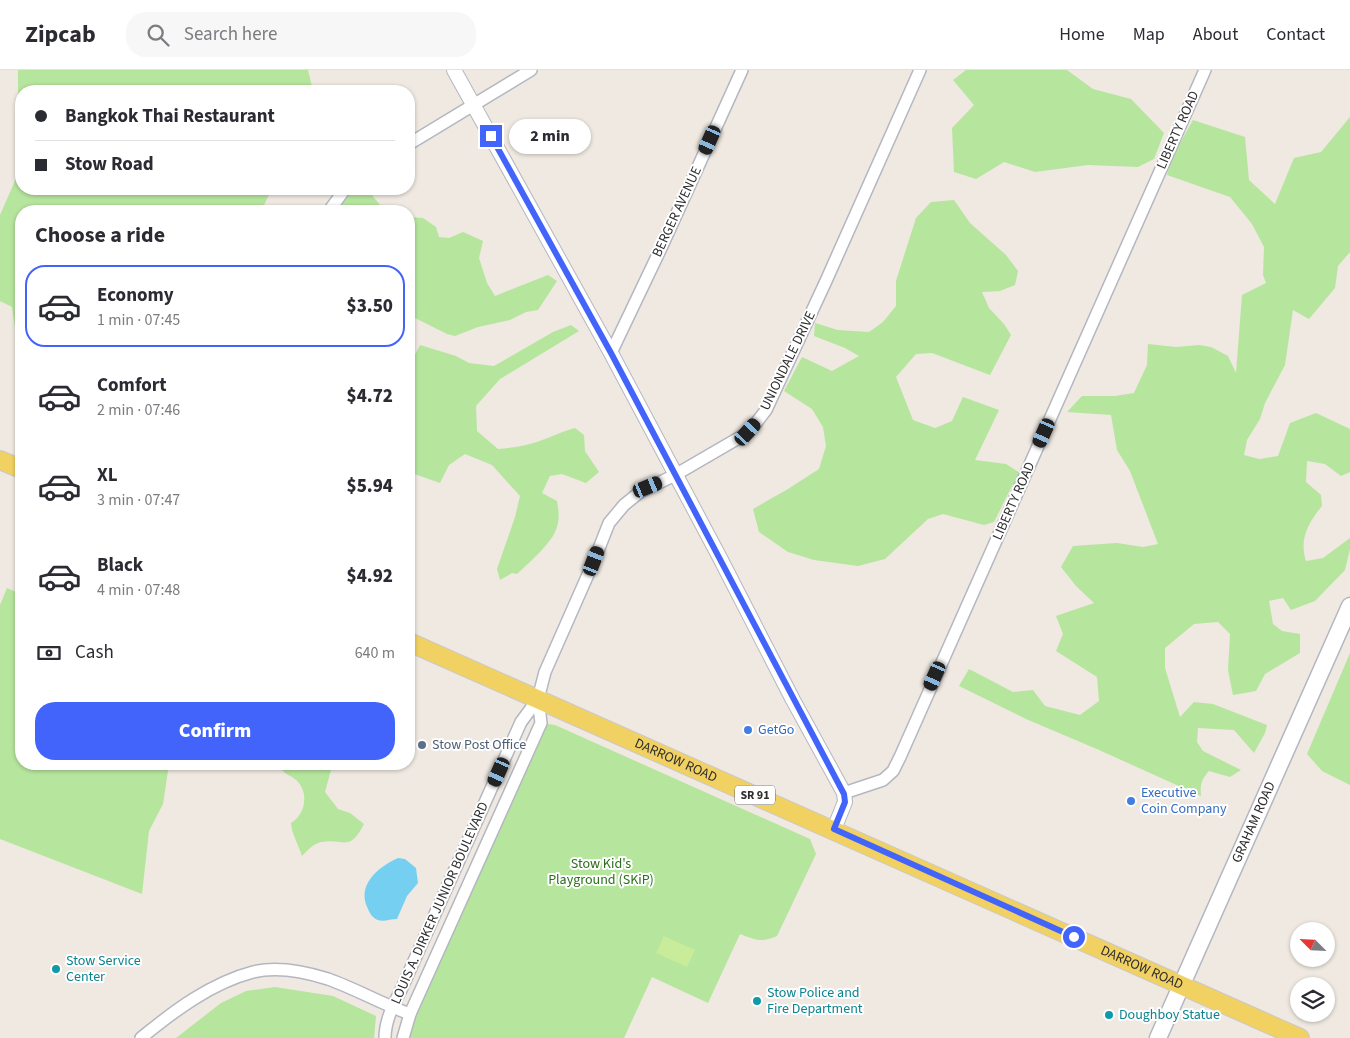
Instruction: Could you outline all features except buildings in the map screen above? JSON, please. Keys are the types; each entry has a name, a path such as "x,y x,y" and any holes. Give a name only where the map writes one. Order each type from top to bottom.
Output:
{"main road":[{"path":"0,460 15,466"},
{"name":"GRAHAM ROAD","path":"1158,1038 1350,606"},
{"name":"DARROW ROAD","path":"415,645 834,829 1300,1038"}],"street":[{"path":"454,70 611,353 844,794 845,802 834,829"},
{"path":"415,140 530,70"},
{"name":"BERGER AVENUE","path":"611,353 742,70"},
{"name":"UNIONDALE DRIVE","path":"538,698 545,672 609,523 628,501 640,492 675,475 748,432 766,410 920,70"},
{"name":"LIBERTY ROAD","path":"844,794 884,780 893,771 900,757 1205,70"},
{"path":"334,205 341,195"},
{"name":"LOUIS A. DIRKER JUNIOR BOULEVARD","path":"385,1038 392,1008 521,722 538,698"},
{"name":"LOUIS A. DIRKER JUNIOR BOULEVARD","path":"403,1038 410,1014 541,723 538,698"},
{"path":"141,1038 191,1000 233,979 254,972 281,970 305,973 330,980 392,1008 410,1014"}],"green space":[{"path":"18,70 308,70 312,85 18,85"},
{"path":"966,70 1067,70 1093,89 1131,99 1164,133 1154,159 1138,167 1088,165 1035,172 1004,162 976,179 954,172 952,128 974,105 953,80"},
{"path":"1350,117 1350,252 1338,266 1335,288 1309,319 1293,310 1285,365 1265,403 1260,419 1247,440 1244,455 1259,459 1278,456 1290,423 1316,413 1350,429 1350,472 1341,476 1325,464 1307,461 1306,482 1321,495 1322,506 1306,532 1304,553 1306,561 1323,558 1350,538 1350,549 1345,570 1315,601 1291,610 1283,598 1269,601 1273,624 1282,631 1300,634 1300,653 1265,674 1256,691 1233,695 1228,670 1230,634 1218,622 1194,624 1165,648 1165,668 1180,717 1194,702 1213,704 1267,725 1265,733 1254,753 1234,730 1198,728 1197,742 1203,751 1241,770 1230,777 1209,771 1202,783 1201,796 1026,719 959,686 969,669 1013,692 1033,690 1045,706 1080,715 1099,701 1097,677 1056,651 1063,634 1056,616 1094,603 1076,586 1061,567 1073,546 1117,543 1143,547 1158,544 1130,471 1117,450 1111,415 1067,412 1082,396 1115,396 1134,393 1147,365 1148,344 1176,347 1199,345 1211,347 1228,356 1236,373 1242,295 1266,283 1263,275 1264,247 1252,224 1230,197 1167,175 1171,159 1193,120 1245,137 1249,180 1275,204 1294,158 1321,152"},
{"path":"15,181 15,195 269,195 264,205 15,205 15,328 12,307 0,301 0,215"},
{"path":"348,195 372,195 380,205 340,205"},
{"path":"954,200 970,223 1006,255 1018,271 1015,285 1000,291 982,292 989,308 1004,324 1011,335 990,375 932,353 916,354 896,377 913,420 935,428 952,421 963,397 999,410 975,460 1006,464 1022,474 1012,486 994,522 984,525 943,514 928,519 885,559 858,566 814,560 788,552 759,532 753,509 819,469 826,446 823,427 812,409 784,391 802,357 832,371 859,356 845,348 814,336 815,323 838,330 869,332 883,322 896,306 896,281 916,218 931,202"},
{"path":"415,217 423,218 436,227 439,237 449,238 463,232 483,241 479,258 487,283 495,296 548,275 557,281 538,310 526,312 510,320 478,327 455,336 415,318"},
{"path":"571,325 579,331 500,379 476,406 477,431 498,449 534,443 575,428 584,435 585,451 599,472 586,483 562,474 550,476 542,493 557,501 559,516 555,532 543,548 517,574 512,573 500,580 497,569 515,517 520,496 492,465 465,454 449,465 440,483 415,474 415,355 420,345 456,356 469,363 494,366 553,332"},
{"path":"7,588 15,591 15,770 168,770 163,804 149,831 142,894 0,839 0,605"},
{"path":"1350,653 1350,785 1322,771 1307,754"},
{"name":"Stow Kid's Playground (SKiP)","path":"541,723 555,725 810,839 816,854 777,936 758,940 740,934 708,1003 652,977 624,1038 403,1038"},
{"path":"282,770 331,770 325,792 338,809 350,813 364,824 359,833 346,842 329,841 318,843 302,856 291,823 300,815 304,804 304,792 296,780"},
{"path":"664,936 695,950 687,967 656,953"},
{"path":"275,987 333,996 376,1016 374,1038 176,1038 221,1003 246,991"}],"water":[{"path":"398,858 405,859 416,868 418,883 407,896 397,919 378,920 371,914 365,900 367,885 383,866"}],"place":[{"name":"GetGo","path":"748,730"},
{"name":"Stow Post Office","path":"422,745"},
{"name":"Executive Coin Company","path":"1131,801"},
{"name":"Stow Service Center","path":"56,969"},
{"name":"Stow Police and Fire Department","path":"757,1001"},
{"name":"Doughboy Statue","path":"1109,1015"}],"route":[{"path":"491,136 611,353 844,794 845,802 834,829 1074,937"}]}
